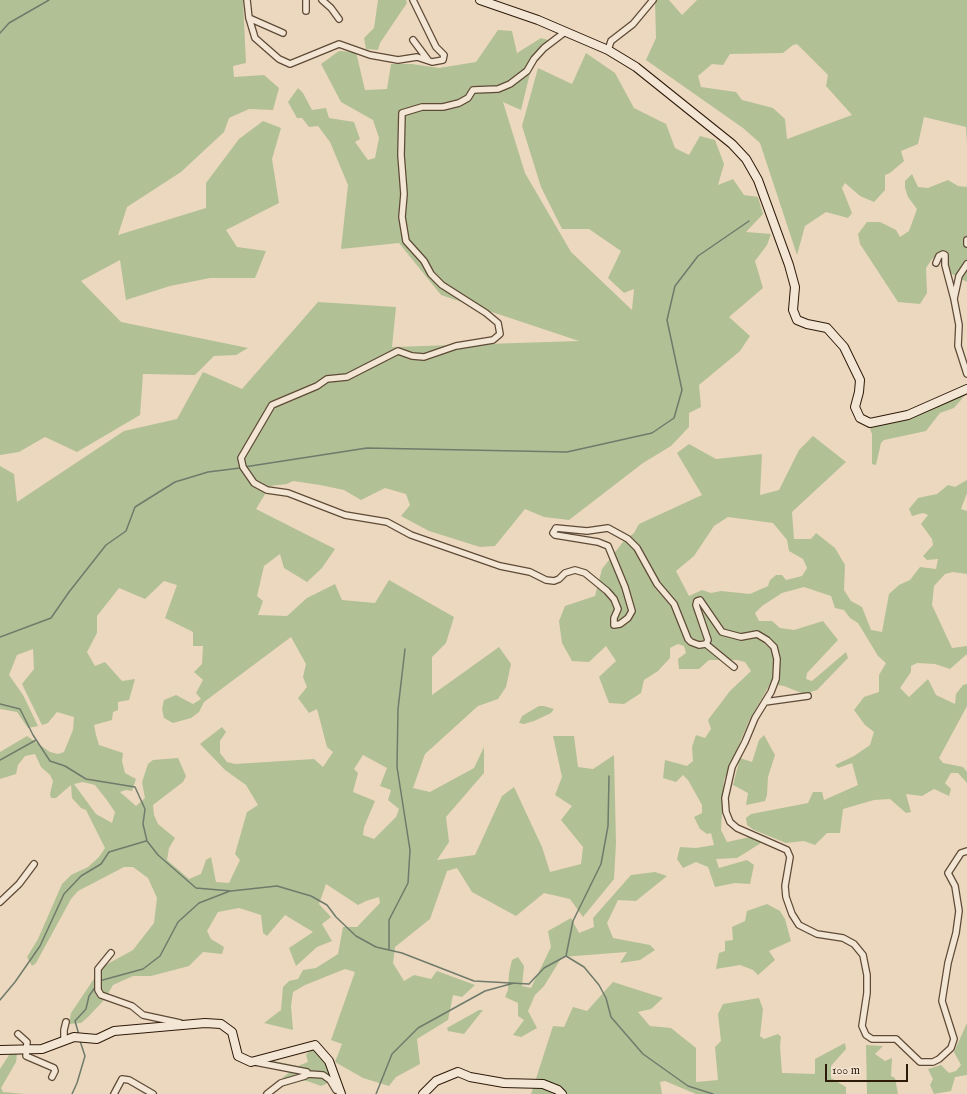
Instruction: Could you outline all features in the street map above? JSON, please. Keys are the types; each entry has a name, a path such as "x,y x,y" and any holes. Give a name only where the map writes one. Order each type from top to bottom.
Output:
{"main road":[{"path":"480,0 608,50 642,71 732,144 746,159 758,180 789,265 795,287 793,310 797,320 807,324 827,328 844,346 860,380 859,392 855,407 860,418 870,423 908,415 967,389"},
{"path":"0,1050 42,1048 74,1037 98,1039 114,1031 186,1025 221,1024 232,1032 238,1056 251,1062 315,1045 329,1061 341,1094"},
{"path":"423,1094 436,1081 458,1072 470,1077 504,1083 543,1084 558,1090 562,1094"}],"street":[{"path":"247,0 249,18 255,38 279,59 290,64 339,44 370,55 398,60 417,56 428,61 439,62 443,60 444,55 436,47 413,0"},
{"path":"306,0 306,11"},
{"path":"322,0 331,8 339,19"},
{"path":"608,50 611,41 633,24 653,0"},
{"path":"249,18 284,33"},
{"path":"565,32 544,48 534,59 527,71 510,84 498,89 473,90 468,98 459,103 443,107 422,107 402,113 401,155 404,194 402,217 406,241 424,261 431,274 442,285 486,313 498,323 500,334 493,340 456,346 424,357 412,356 398,351 347,377 327,379 317,386 272,405 241,458 243,467 254,483 267,490 288,493 346,515 387,522 411,535 500,566 530,572 546,580 554,581 565,573 575,570 585,573 607,591 614,599 618,609 614,618 614,625 620,624 628,618 632,611 625,587 608,546 598,542 555,535 553,533 556,528 587,531 608,528 637,548 657,584 674,604 688,639 699,645 706,644 734,667"},
{"path":"413,40 428,61"},
{"path":"936,264 939,256 943,254 946,256 944,265 954,299 959,325 958,346 967,374"},
{"path":"954,299 959,276 967,264"},
{"path":"706,644 708,640 706,630 696,605 697,601 700,600 722,632 741,637 757,634 767,640 774,647 777,668 771,692 755,718 732,767 725,798 726,812 730,822 743,831 787,850 790,857 784,886 792,914 800,925 818,934 843,938 854,944 863,955 867,975 867,993 862,1026 866,1035 872,1039 896,1039 920,1062 933,1062 939,1059 951,1048 954,1039 942,1001 959,911 955,886 948,873 961,853 967,851"},
{"path":"765,702 808,696"},
{"path":"0,902 19,884 34,864"},
{"path":"111,953 98,968 98,990 101,995 132,1006 143,1015 186,1025"},
{"path":"64,1040 66,1022"},
{"path":"18,1034 27,1042 25,1049 26,1056 54,1068 55,1071 52,1077"},
{"path":"251,1062 302,1070 308,1074"},
{"path":"266,1094 281,1083 308,1074 323,1076 330,1080 337,1091 341,1094"},
{"path":"114,1094 122,1079 129,1080 145,1092 152,1094"},
{"path":"549,1086 555,1094"}],"green space":[{"path":"0,0 243,0 246,63 233,66 234,77 264,75 279,88 273,110 249,109 229,118 224,132 181,172 127,207 118,235 206,208 206,183 239,139 263,121 281,128 272,159 279,203 226,230 237,247 266,251 255,278 210,278 170,286 126,300 120,260 81,281 121,322 248,348 236,355 214,356 195,375 143,374 140,415 77,452 45,437 19,452 0,455"},
{"path":"378,0 406,0 407,3 380,43 378,50 366,49 364,38 374,28"},
{"path":"669,0 682,15 697,0 967,0 967,145 966,127 924,117 918,144 901,151 904,161 890,173 885,175 885,190 874,202 860,196 845,183 842,188 852,213 848,218 826,212 805,226 797,255 760,143 743,128 646,60 656,38 655,1","holes":["797,44 828,75 826,86 852,115 787,139 785,119 773,108 742,100 736,92 701,87 698,76 712,64 723,65 730,54 783,53 793,45"]},
{"path":"498,30 512,31 517,53 541,38 548,40 532,65 521,110 503,102 525,173 571,252 632,310 634,289 624,293 608,278 621,251 589,229 562,229 541,187 522,126 538,68 572,84 586,53 615,73 634,108 666,124 675,148 689,155 700,136 715,140 724,164 718,185 733,179 744,195 758,197 763,214 746,232 771,234 767,245 755,261 763,288 729,317 750,336 740,351 699,385 701,407 689,413 689,427 671,446 643,463 569,520 544,517 525,509 495,546 480,547 429,531 401,516 410,505 406,494 385,488 361,500 344,490 320,485 293,481 287,484 270,486 256,509 335,549 322,568 307,582 284,568 280,554 264,566 257,596 263,601 258,615 287,616 307,598 335,584 342,600 375,603 389,580 454,617 446,643 432,657 432,695 499,647 511,664 506,687 498,699 478,706 425,754 413,788 430,792 474,768 484,747 484,773 446,817 449,842 437,860 475,855 502,796 514,787 542,847 550,872 581,864 583,847 561,820 572,806 555,795 562,777 553,736 574,736 578,767 593,769 614,755 616,843 614,879 583,917 570,899 544,893 516,916 472,892 457,868 447,871 430,919 395,947 393,963 404,981 414,975 431,979 437,971 475,985 462,997 453,995 448,1020 417,1039 420,1064 396,1077 389,1086 363,1078 335,1062 342,1044 331,1040 355,972 345,969 305,985 293,992 291,1006 293,1030 264,1023 281,1010 283,987 289,981 298,979 303,970 316,968 338,954 343,927 357,927 380,903 379,897 358,905 326,884 319,904 331,917 322,924 332,941 317,947 296,966 289,948 313,932 285,915 267,936 263,933 261,915 239,908 218,912 207,931 211,939 224,947 222,954 203,952 189,966 151,976 133,976 113,985 105,999 88,1017 81,1023 69,1024 71,1013 102,967 133,950 154,923 157,898 148,878 133,867 124,867 78,891 71,899 36,963 32,966 27,957 38,939 62,884 71,875 88,867 99,857 105,848 86,810 81,808 72,798 71,785 56,798 51,798 50,794 53,781 50,775 41,767 35,754 25,756 18,765 16,774 0,779 0,752 27,736 50,752 58,754 64,752 73,730 74,717 57,712 48,723 42,725 22,684 34,669 33,649 17,655 9,675 23,695 38,726 28,728 17,712 0,709 0,466 14,474 17,502 124,431 177,419 203,372 242,389 318,302 396,307 392,347 579,341 441,295 399,243 341,249 348,185 330,142 318,126 309,127 302,118 297,118 288,102 298,88 303,93 312,110 326,108 329,118 354,122 360,139 355,142 368,160 375,158 379,138 373,120 341,102 321,64 339,51 356,52 365,90 387,89 391,64 412,64 439,68 476,62","holes":["164,581 177,585 165,618 193,632 193,646 203,646 202,664 194,672 203,680 196,693 201,699 193,704 176,695 164,700 162,709 164,718 173,723 191,718 199,712 204,702 291,637 306,664 303,677 307,687 298,698 309,713 317,709 327,747 333,752 323,767 314,759 235,764 227,762 220,753 220,741 226,732 222,727 200,744 225,770 246,785 258,805 247,812 235,854 240,860 229,883 216,882 211,857 206,860 201,874 189,879 167,860 169,848 175,838 158,824 154,815 153,805 183,782 186,776 178,758 153,760 148,764 142,782 145,798 136,806 120,792 126,790 132,791 136,779 125,773 122,761 123,753 99,745 96,735 94,725 112,720 113,712 118,710 118,702 129,700 135,679 122,681 105,662 95,666 87,652 97,633 97,616 119,588 145,599","363,755 387,768 380,786 391,790 388,800 399,809 396,817 374,839 363,835 364,827 375,801 353,792 358,773 354,769","83,782 95,785 115,812 112,823 96,814 74,784"]},
{"path":"912,174 918,187 928,188 948,180 958,186 967,187 967,282 950,273 943,252 932,259 926,268 927,293 920,304 898,302 860,244 858,234 867,222 880,222 896,230 900,237 909,231 917,209 908,197 905,188 905,181"},
{"path":"966,394 954,408 940,413 926,431 884,440 881,443 876,465 872,464 872,434 870,429 873,425 958,395"},
{"path":"813,436 846,462 792,512 794,539 811,539 816,533 835,548 845,565 844,590 851,601 862,607 871,630 882,632 889,594 899,585 910,580 920,567 936,569 938,559 927,560 923,556 933,545 932,539 921,524 928,515 923,513 912,516 909,509 918,498 937,494 948,485 955,487 967,480 967,493 961,509 967,511 967,574 953,572 945,574 934,586 932,605 952,648 967,646 967,654 950,669 935,664 917,663 911,666 911,672 900,688 909,697 928,679 936,695 955,704 956,694 963,685 967,684 967,706 939,758 943,763 963,767 967,772 967,783 958,773 951,773 945,783 951,789 949,796 934,789 922,796 906,794 911,812 906,813 890,799 874,800 843,809 840,833 827,833 815,845 804,841 786,843 754,830 747,825 746,818 751,814 808,803 813,792 822,792 824,800 858,785 852,763 838,768 835,765 854,756 870,745 874,732 865,725 854,710 864,697 879,692 879,675 886,663 878,656 858,623 850,618 844,610 835,608 831,596 804,587 782,593 762,606 755,613 759,621 772,621 780,628 794,630 823,621 838,640 807,673 806,679 812,681 846,652 848,658 817,690 804,694 784,686 770,684 749,721 724,780 721,830 727,842 750,837 761,843 737,858 716,859 719,868 747,860 754,865 750,884 735,883 715,887 708,867 696,862 683,868 677,859 680,847 696,848 714,845 711,833 707,834 700,829 694,817 702,813 702,805 688,780 683,775 676,782 663,778 665,760 687,766 693,761 692,747 696,735 705,738 711,729 708,720 730,691 751,671 745,662 737,660 709,660 699,669 679,669 678,659 686,653 684,646 678,644 670,648 670,658 658,671 644,680 641,693 624,704 609,703 599,677 616,661 606,646 589,662 572,661 562,643 559,621 565,606 595,596 602,569 623,542 634,533 639,524 702,495 677,453 689,444 716,459 762,454 760,495 779,490 799,450","holes":["728,517 773,523 787,540 789,551 803,559 807,568 802,576 786,580 782,575 776,575 770,580 768,586 750,594 721,591 711,593 702,590 689,596 676,571 694,556 714,526"]},
{"path":"539,706 554,709 551,713 534,721 524,724 519,723 522,716"},
{"path":"764,735 775,755 768,777 767,795 765,801 746,805 748,793 733,785 740,758 752,762 759,740"},
{"path":"655,872 667,876 636,901 618,900 607,923 613,938 650,945 655,950 640,960 620,963 627,952 562,957 544,986 535,995 528,1011 537,1028 521,1037 513,1035 524,1020 518,1016 518,1003 505,997 508,990 509,973 512,960 518,957 524,966 522,986 531,988 551,947 548,931 571,918 579,933 594,927 593,918 631,875"},
{"path":"767,904 780,911 785,919 791,941 769,951 775,960 758,975 753,970 740,965 716,969 719,953 725,951 725,941 733,940 732,927 745,921 747,911"},
{"path":"613,982 663,998 651,1009 638,1012 650,1026 671,1028 696,1048 696,1082 718,1080 715,1047 721,1041 718,1014 723,1004 759,998 763,1009 760,1036 764,1039 778,1034 781,1037 780,1046 782,1073 815,1074 815,1059 845,1043 846,1049 831,1066 831,1078 846,1087 846,1094 696,1094 665,1081 660,1082 662,1094 531,1094 553,1026 564,1027 573,1007 587,1011"},
{"path":"479,1010 483,1010 464,1034 448,1031 447,1028"},
{"path":"967,1023 967,1075 955,1077 951,1091 934,1094 930,1085 933,1079 928,1069 941,1065 949,1073 956,1071 961,1065 954,1052"},
{"path":"866,1045 883,1046 875,1054 885,1061 892,1058 891,1076 895,1078 898,1094 867,1094"},
{"path":"311,1049 315,1049 325,1058 335,1080 321,1086 307,1081 282,1078 290,1072 269,1060 298,1066 308,1062 306,1055"},
{"path":"14,1052 17,1054 16,1062 1,1088 3,1092 25,1094 0,1094 0,1069 9,1055"}],"waterway":[{"path":"0,33 9,23 49,0"},
{"path":"244,467 367,448 567,452 652,433 674,418 682,390 667,320 675,286 698,256 749,221"},
{"path":"0,637 51,618 69,592 106,545 126,531 135,507 175,482 208,472 240,468"},
{"path":"389,949 389,920 408,883 410,850 397,767 398,709 405,649"},
{"path":"0,704 20,709 33,735 50,761 65,766 86,779 135,787 145,809 143,824 147,841 158,855 196,888 231,891 277,886 311,896 327,905 336,917 356,936 376,947 402,953 474,981 529,984 544,968 566,956 584,967 599,985 606,998 611,1017 643,1054 688,1086 713,1094"},
{"path":"0,760 36,740"},
{"path":"566,956 573,921 601,864 608,826 609,776"},
{"path":"0,1000 15,982 40,946 64,894 81,876 101,864 109,852 146,841"},
{"path":"99,981 143,969 160,956 178,922 199,903 230,891"},
{"path":"376,1094 392,1054 418,1028 485,991 514,983"},
{"path":"79,1035 75,1021 86,1009 89,996 96,986"},
{"path":"72,1094 85,1056 80,1041"}]}
